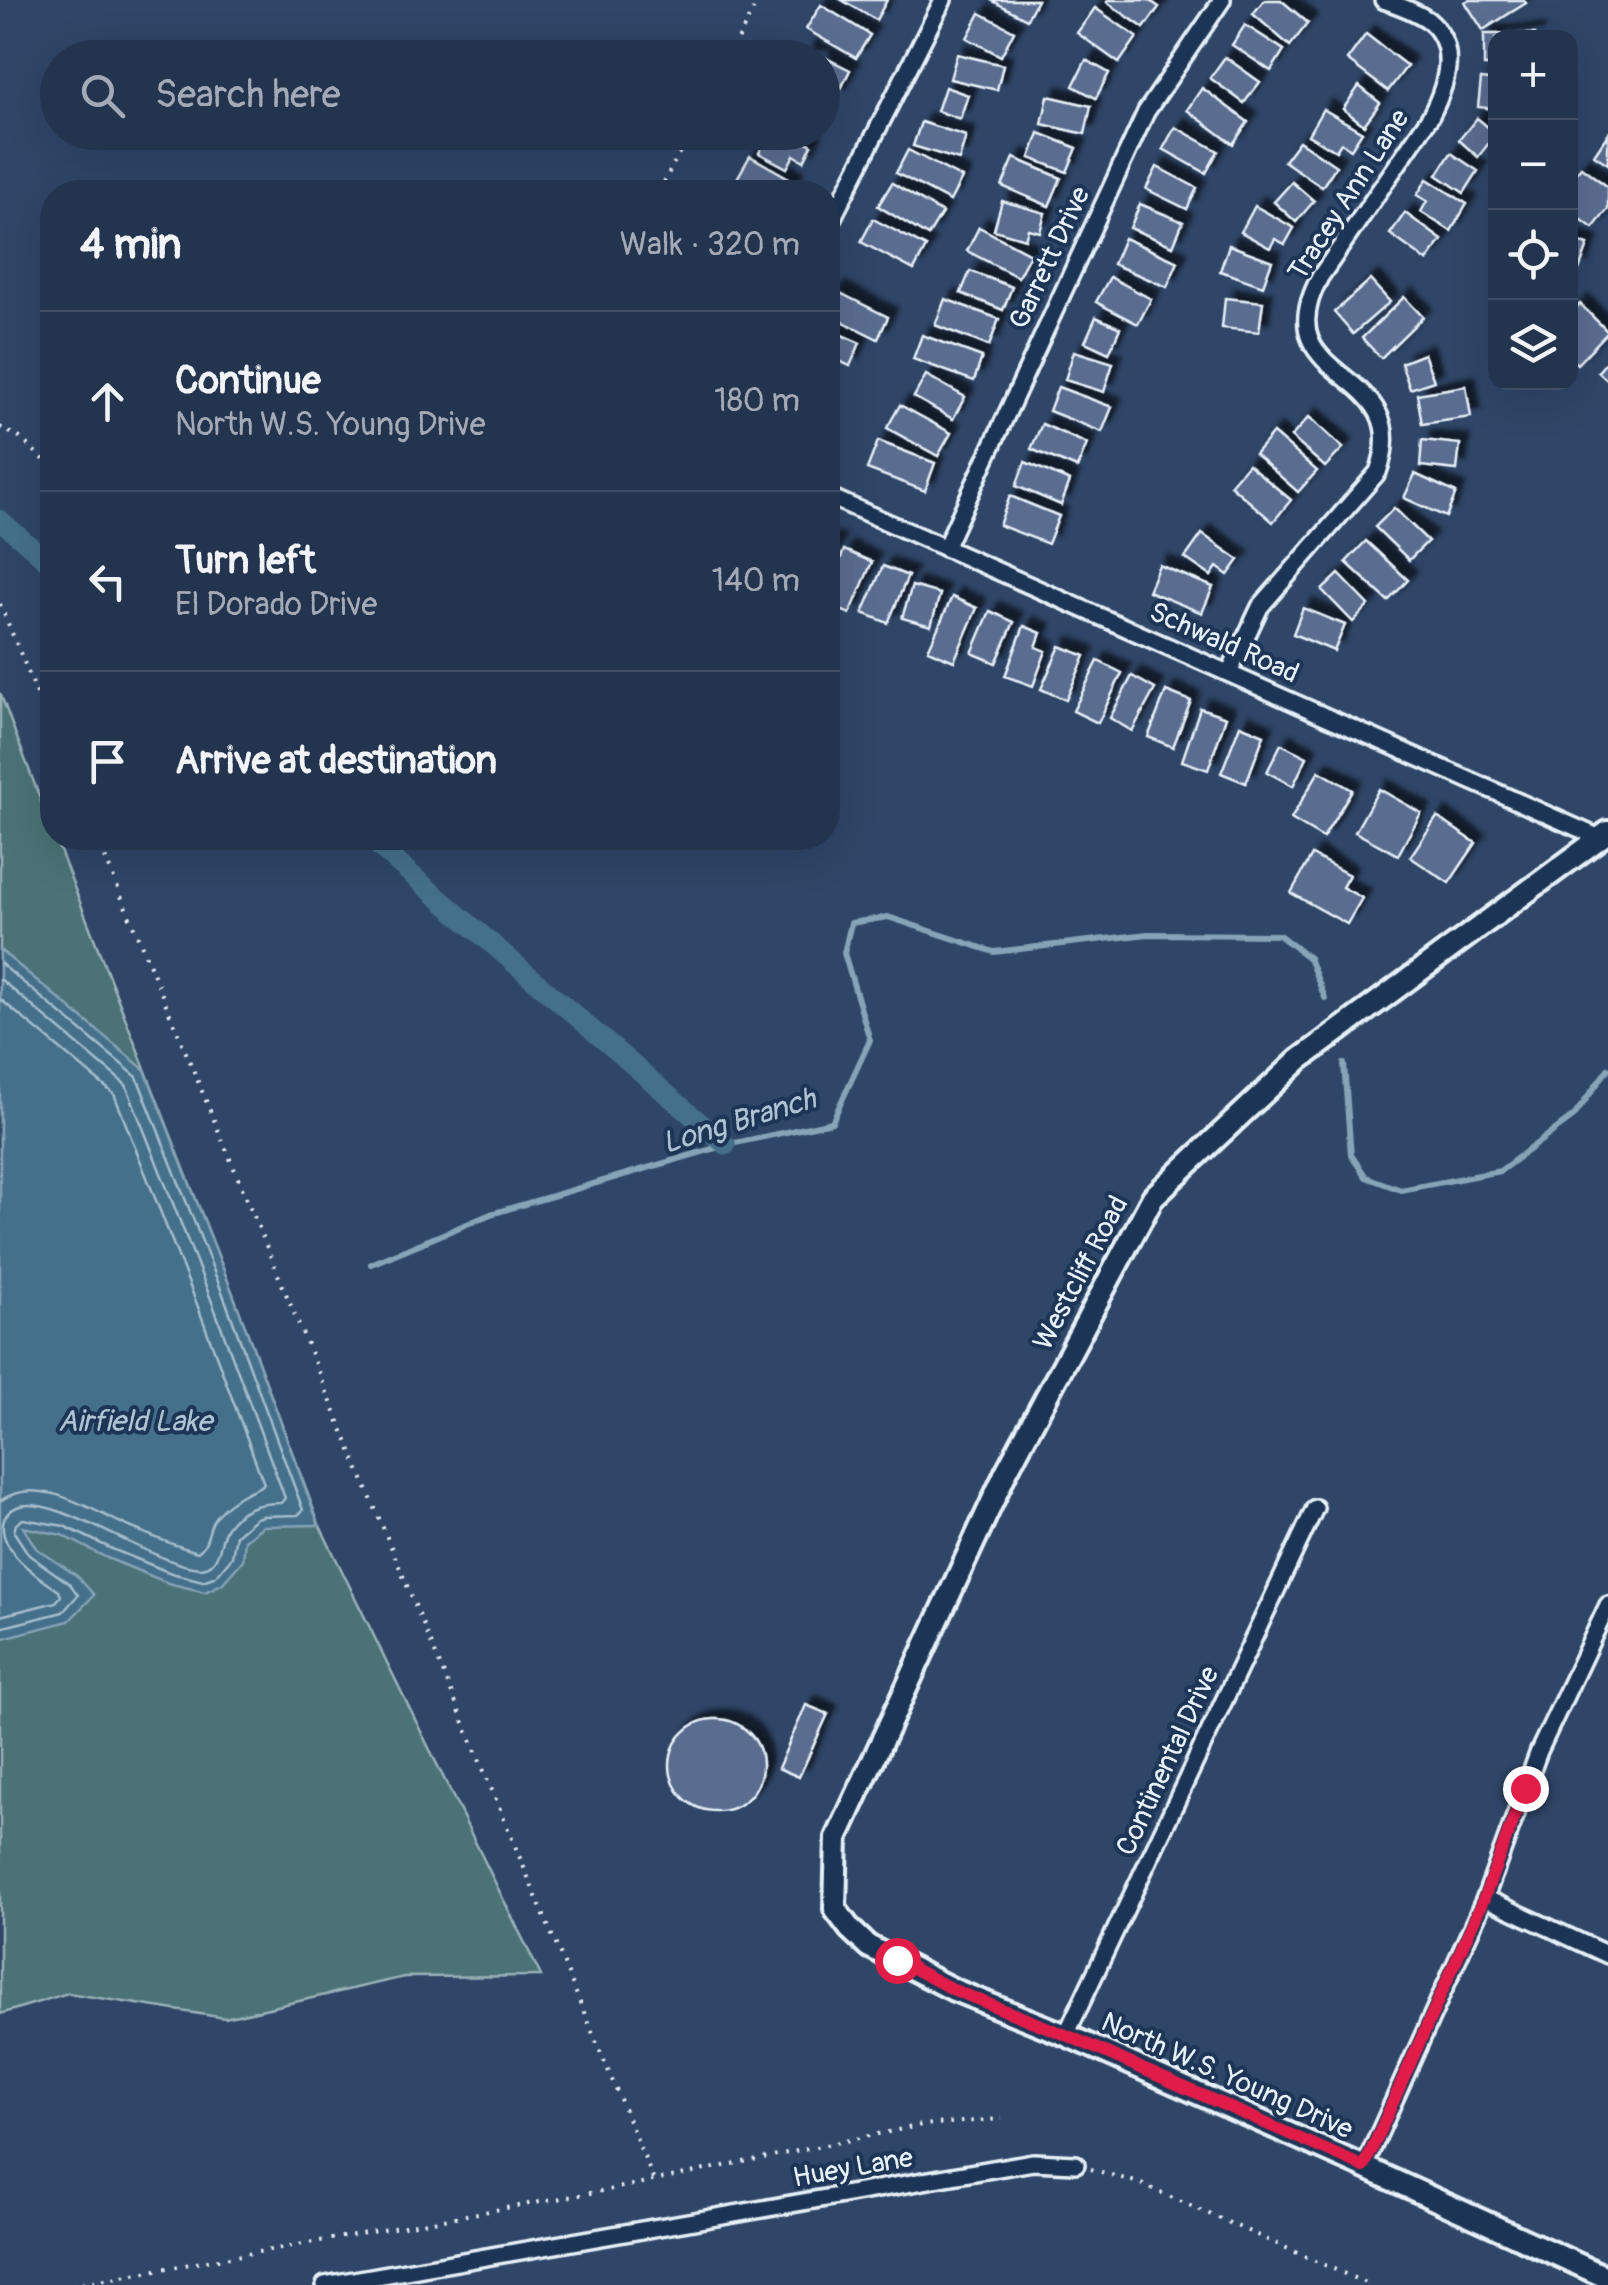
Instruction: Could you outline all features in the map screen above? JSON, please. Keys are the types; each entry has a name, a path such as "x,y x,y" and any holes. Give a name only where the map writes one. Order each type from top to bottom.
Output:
{"street":[{"path":"840,203 943,0"},
{"name":"Garrett Drive","path":"945,548 1146,112 1222,0"},
{"name":"Tracey Ann Lane","path":"1229,673 1260,607 1378,472 1385,453 1386,430 1381,414 1373,402 1314,350 1307,318 1310,297 1320,277 1443,92 1448,69 1439,32 1426,19 1383,0"},
{"name":"Schwald Road","path":"840,501 1604,835"},
{"name":"Westcliff Road","path":"835,1909 837,1838 1006,1472 1153,1198 1298,1060 1604,835"},
{"name":"Continental Drive","path":"1066,2035 1315,1508"},
{"path":"1364,2167 1484,1898 1539,1751 1608,1604"},
{"path":"1484,1898 1608,1955"},
{"name":"North W.S. Young Drive","path":"835,1909 868,1946 954,1990 1066,2035 1608,2278"},
{"name":"Huey Lane","path":"325,2285 1033,2162 1076,2164"}],"path":[{"path":"738,40 758,0"},
{"path":"665,180 681,150"},
{"path":"0,427 40,456"},
{"path":"0,604 40,701"},
{"path":"102,850 654,2180"},
{"path":"72,2285 654,2180 922,2125 1002,2119"},
{"path":"1076,2164 1139,2183 1370,2285"}],"green space":[{"path":"0,693 40,798 40,850 60,850 319,1524 541,1976 404,1977 225,2018 68,1993 0,2014"}],"water":[{"name":"Airfield Lake","path":"0,950 145,1070 319,1525 263,1526 245,1540 243,1560 222,1584 205,1592 168,1583 62,1535 23,1527 36,1548 77,1576 94,1595 69,1621 0,1639"}],"building":[{"path":"842,0 887,0 876,20"},
{"path":"991,0 1037,0 1027,19"},
{"path":"1108,0 1149,0 1159,7 1144,28"},
{"path":"1264,0 1281,0 1308,23 1290,46 1253,14"},
{"path":"1465,2 1526,3 1483,30"},
{"path":"821,5 870,35 856,58 840,49 840,40 825,40 806,29"},
{"path":"1095,8 1137,37 1119,63 1077,33"},
{"path":"980,13 1014,31 1001,56 967,38"},
{"path":"1245,25 1284,50 1271,71 1232,45"},
{"path":"1366,34 1407,66 1388,91 1347,60"},
{"path":"1484,34 1488,34 1488,66 1484,66"},
{"path":"957,54 1003,65 997,90 950,79"},
{"path":"1225,57 1260,82 1244,103 1210,78"},
{"path":"1086,60 1109,73 1096,98 1073,86"},
{"path":"840,65 850,70 840,91"},
{"path":"1481,79 1488,80 1488,108 1478,107"},
{"path":"1359,86 1380,103 1364,125 1343,109"},
{"path":"945,87 968,95 960,119 937,111"},
{"path":"1202,88 1248,122 1233,144 1187,110"},
{"path":"1048,96 1091,106 1085,134 1042,124"},
{"path":"1323,109 1362,132 1351,149 1341,143 1336,151 1308,135"},
{"path":"1477,118 1488,127 1488,144 1478,157 1459,140"},
{"path":"921,122 966,136 959,160 913,146"},
{"path":"1175,127 1218,151 1206,173 1163,149"},
{"path":"1039,133 1077,148 1067,172 1030,158"},
{"path":"1608,134 1608,164 1594,155"},
{"path":"1299,141 1336,166 1322,187 1284,161"},
{"path":"810,150 804,161 794,155 787,168 759,153"},
{"path":"908,150 962,178 950,201 896,173"},
{"path":"1451,153 1478,171 1464,193 1437,175"},
{"path":"750,156 792,180 736,180"},
{"path":"1014,158 1061,178 1049,206 1002,186"},
{"path":"1157,167 1197,188 1187,209 1146,189"},
{"path":"1581,167 1608,187 1608,209 1593,228 1578,217"},
{"path":"1427,179 1467,204 1451,231 1421,212 1427,201 1417,195"},
{"path":"1292,182 1314,201 1296,222 1274,202"},
{"path":"892,183 942,213 928,236 878,206"},
{"path":"1002,201 1045,213 1040,232 1028,229 1025,239 994,230"},
{"path":"1140,204 1183,222 1173,246 1130,228"},
{"path":"1255,206 1294,228 1285,244 1275,239 1270,248 1241,232"},
{"path":"1405,213 1442,240 1427,261 1390,234"},
{"path":"873,219 926,247 914,270 861,242"},
{"path":"979,227 1030,254 1018,277 967,251"},
{"path":"1124,238 1178,262 1167,287 1113,264"},
{"path":"1578,242 1588,245 1578,270"},
{"path":"1229,245 1272,261 1263,286 1220,271"},
{"path":"970,271 1012,287 1003,310 961,293"},
{"path":"1110,277 1151,299 1138,324 1096,302"},
{"path":"1370,280 1390,302 1353,334 1334,312"},
{"path":"840,293 888,317 878,339 840,320"},
{"path":"1404,297 1423,317 1381,358 1362,338"},
{"path":"1225,298 1263,302 1259,332 1222,328"},
{"path":"945,299 999,319 989,346 935,325"},
{"path":"1578,306 1608,332 1578,363"},
{"path":"1096,317 1120,328 1109,353 1085,342"},
{"path":"840,334 860,343 850,366 840,361"},
{"path":"922,335 982,357 974,381 913,359"},
{"path":"1074,351 1113,363 1104,392 1065,380"},
{"path":"1424,354 1434,381 1410,389 1401,363"},
{"path":"1608,360 1608,381 1598,372"},
{"path":"926,375 965,397 953,419 914,397"},
{"path":"1466,386 1471,417 1422,424 1417,394"},
{"path":"1058,387 1112,407 1102,432 1049,411"},
{"path":"900,405 951,433 938,456 887,428"},
{"path":"1309,417 1343,448 1325,467 1291,437"},
{"path":"1042,424 1087,444 1077,468 1031,449"},
{"path":"1273,433 1317,471 1298,492 1255,454"},
{"path":"1422,440 1460,444 1457,470 1420,466"},
{"path":"878,441 935,463 925,491 867,469"},
{"path":"1025,462 1070,481 1061,505 1016,486"},
{"path":"1248,464 1291,500 1273,522 1230,485"},
{"path":"1415,474 1456,493 1446,517 1404,498"},
{"path":"1010,496 1059,516 1048,544 999,525"},
{"path":"1394,508 1428,541 1409,560 1375,527"},
{"path":"1202,534 1239,560 1228,575 1217,567 1211,576 1185,558"},
{"path":"1366,541 1408,580 1388,601 1346,562"},
{"path":"844,550 872,562 850,614 840,610 840,560"},
{"path":"1159,565 1213,587 1202,613 1148,591"},
{"path":"883,566 908,576 888,623 863,613"},
{"path":"1339,574 1369,605 1353,622 1322,590"},
{"path":"912,586 940,594 931,626 902,618"},
{"path":"952,597 977,608 954,661 928,650"},
{"path":"1303,608 1345,625 1334,651 1293,634"},
{"path":"990,611 1014,622 996,663 972,653"},
{"path":"1024,626 1041,633 1036,647 1046,651 1033,686 1005,676"},
{"path":"1060,646 1085,656 1066,700 1041,689"},
{"path":"1098,661 1122,673 1098,723 1073,711"},
{"path":"1132,676 1155,689 1132,731 1110,718"},
{"path":"1166,691 1191,701 1173,747 1148,737"},
{"path":"1200,708 1226,717 1208,770 1182,761"},
{"path":"1240,725 1264,735 1246,783 1221,773"},
{"path":"1281,744 1307,757 1293,786 1267,772"},
{"path":"1319,771 1352,790 1323,838 1291,819"},
{"path":"1379,789 1421,813 1398,855 1355,832"},
{"path":"1437,817 1476,843 1449,883 1410,857"},
{"path":"1312,855 1349,875 1342,887 1362,898 1347,924 1291,893"},
{"path":"806,1705 828,1714 799,1777 778,1768"},
{"path":"716,1719 734,1722 749,1732 759,1747 759,1783 749,1798 734,1808 716,1811 698,1808 683,1798 673,1783 670,1765 673,1747 683,1732 698,1722"}],"waterway":[{"path":"0,520 40,555"},
{"path":"383,850 726,1145"},
{"name":"Long Branch","path":"371,1264 491,1214 726,1145 832,1122 870,1040 844,953 851,923 888,917 994,952 1148,934 1279,935 1309,958 1325,998"},
{"name":"Long Branch","path":"1344,1064 1351,1155 1366,1177 1401,1190 1500,1171 1574,1116 1608,1069"}],"route":[{"path":"897,1960 954,1990 1066,2035 1364,2167 1484,1898 1525,1788"}]}
